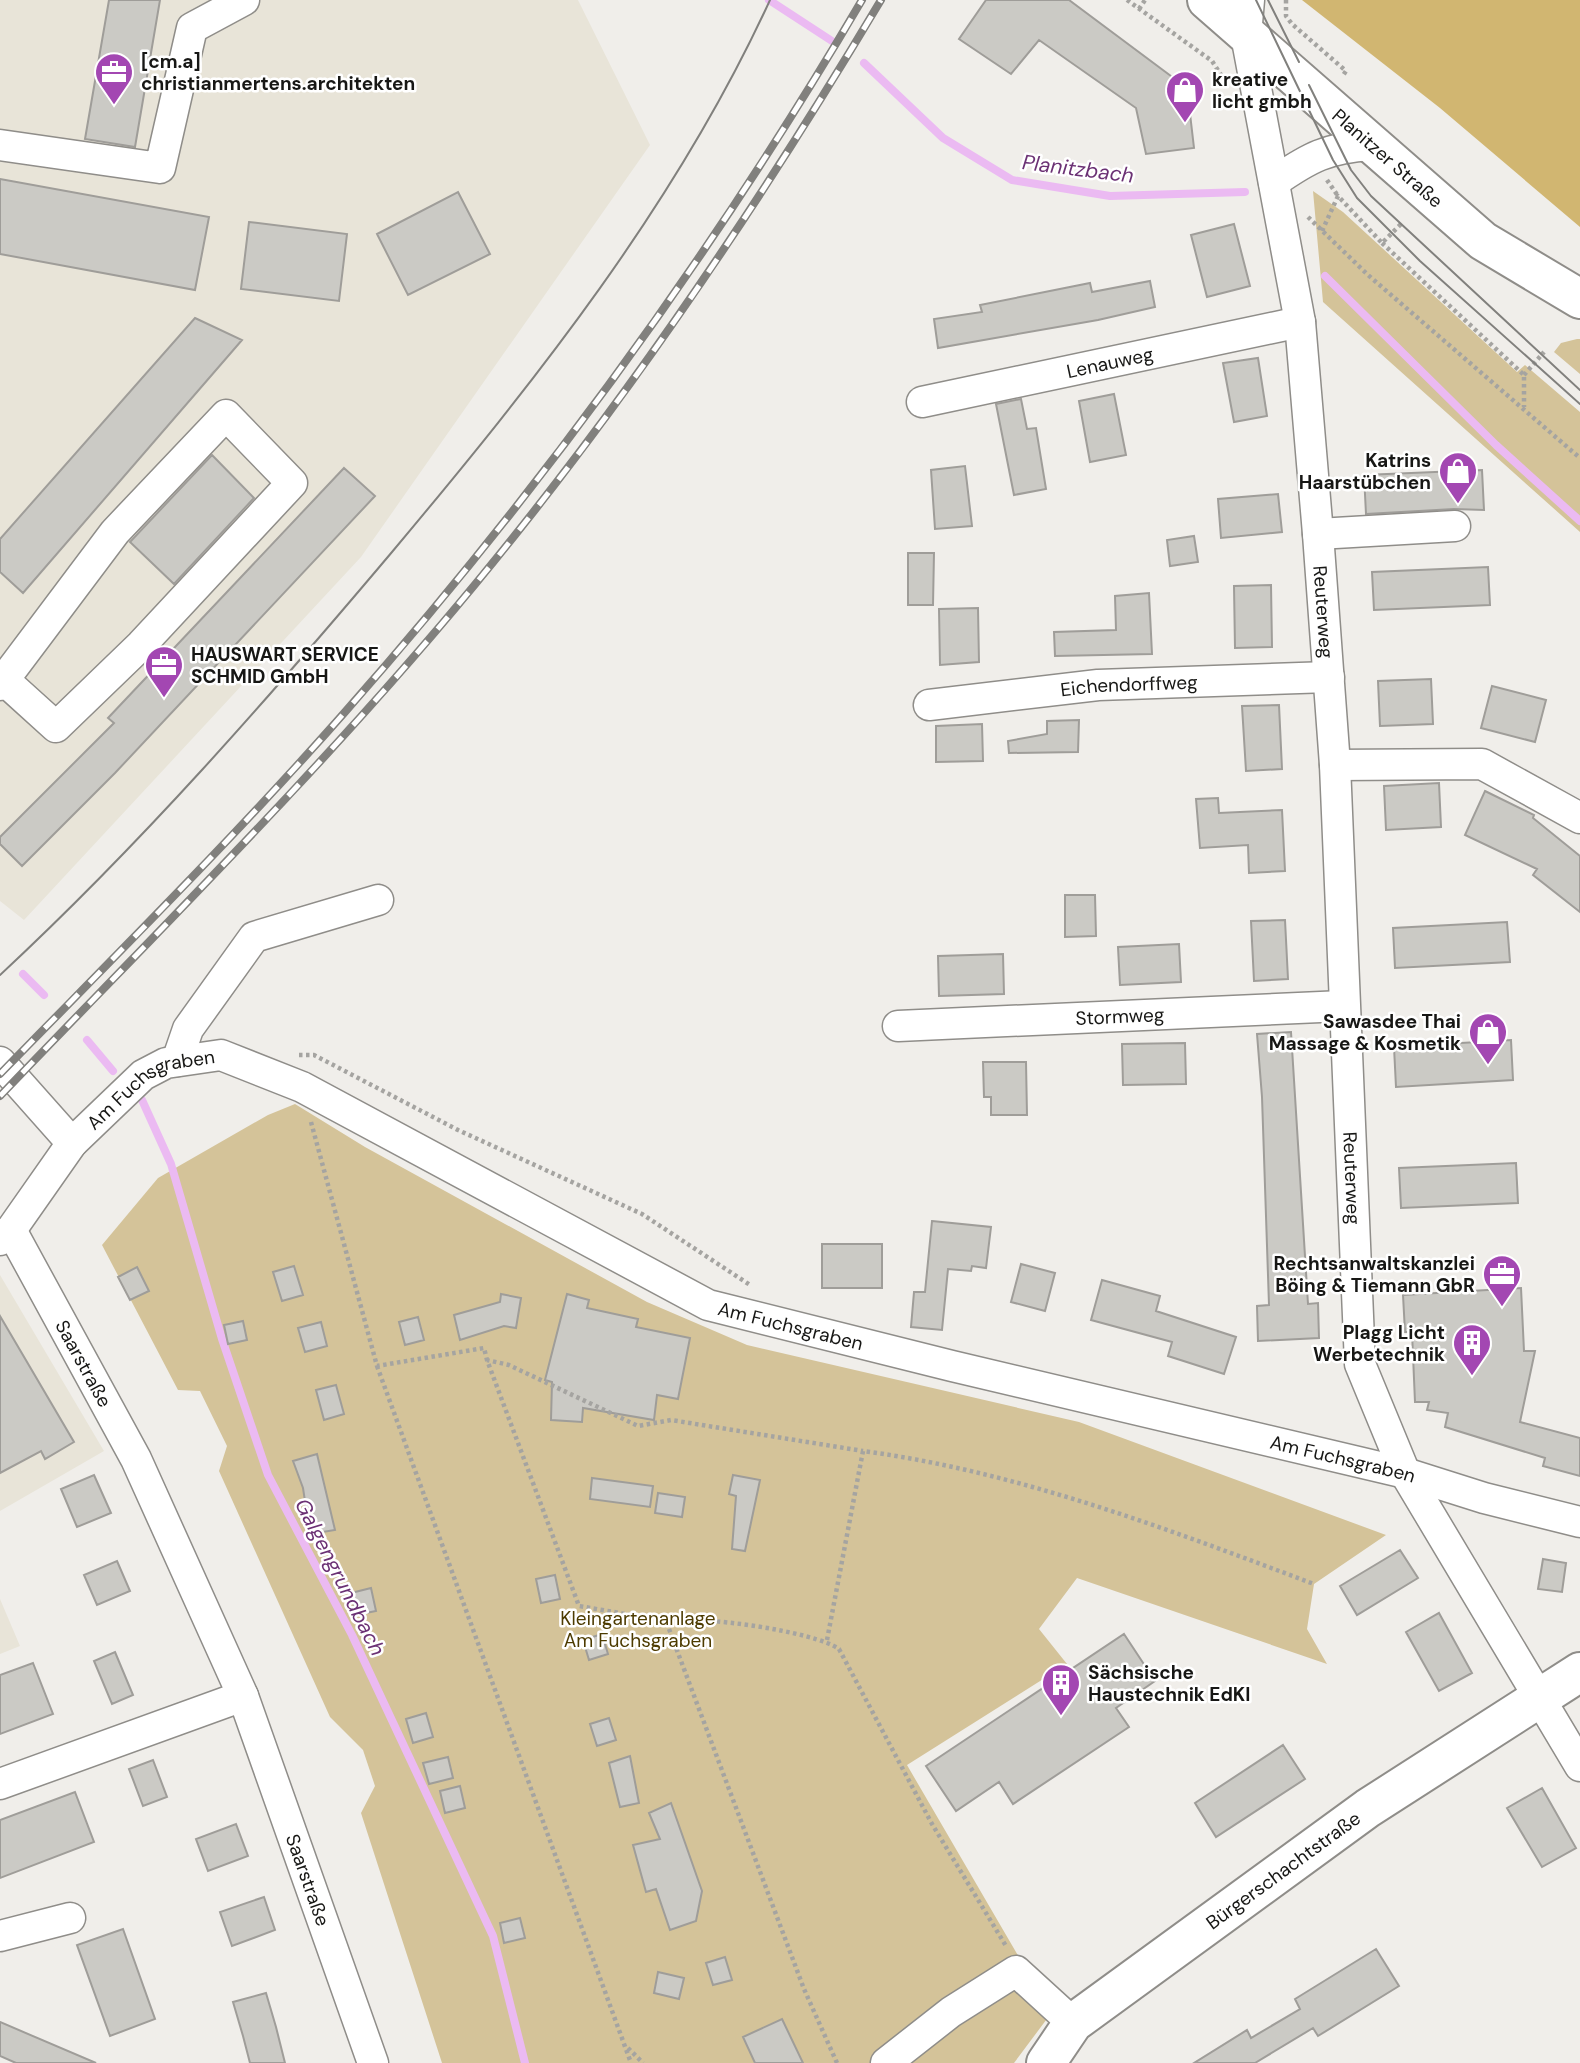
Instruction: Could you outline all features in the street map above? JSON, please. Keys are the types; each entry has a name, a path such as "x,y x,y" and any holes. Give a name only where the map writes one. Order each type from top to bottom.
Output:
{"main road":[{"name":"Planitzer Straße","path":"1207,0 1247,18 1371,145 1483,241 1580,299"},
{"path":"1538,1698 1580,1672"},
{"name":"Bürgerschachtstraße","path":"1046,2063 1073,2023 1368,1808 1538,1698"}],"street":[{"path":"0,145 160,168 192,27 244,0"},
{"name":"Reuterweg","path":"1247,18 1300,322 1318,534 1335,765 1360,1364 1405,1473 1580,1766"},
{"path":"1274,182 1312,156 1340,147 1371,145"},
{"name":"Lenauweg","path":"922,402 1300,322"},
{"path":"226,415 292,483 141,645 56,727 2,682 116,531 226,415"},
{"path":"1318,534 1455,526"},
{"name":"Eichendorffweg","path":"929,705 1098,685 1329,677"},
{"path":"1335,765 1482,764 1580,818"},
{"path":"177,1061 188,1029 254,937 378,900"},
{"name":"Stormweg","path":"898,1026 1343,1006"},
{"name":"Am Fuchsgraben","path":"72,1143 143,1075 177,1061 221,1055 302,1087 708,1305 952,1366 1405,1473 1484,1498 1580,1522"},
{"path":"0,1062 72,1143"},
{"name":"Saarstraße","path":"72,1143 5,1235 136,1459 243,1696 373,2063"},
{"path":"0,1784 243,1696"},
{"path":"0,1936 69,1918"},
{"path":"886,2063 951,2012 1016,1972 1073,2023"}],"path":[{"path":"1128,0 1212,61 1222,74 1226,86"},
{"path":"1139,9 1145,0"},
{"path":"1274,182 1368,275 1580,458"},
{"path":"1322,231 1338,196 1382,243 1524,375"},
{"path":"1382,243 1402,223"},
{"path":"1524,408 1524,375 1544,352"},
{"path":"288,1055 314,1055 458,1130 642,1214 754,1287"},
{"path":"302,1087 377,1366 631,2063"},
{"path":"377,1366 484,1348 579,1606 666,1621 682,1618 827,1640 839,1648 932,1824 1011,1955 1016,1972"},
{"path":"487,1360 509,1365 638,1426 671,1420 934,1461 1024,1484 1160,1527 1314,1584"},
{"path":"827,1640 863,1451"},
{"path":"666,1621 804,1989 838,2063"},
{"path":"627,2048 643,2063"}],"shaded area":[{"path":"0,0 578,0 650,145 361,557 24,920 0,901"},
{"path":"1302,0 1580,0 1580,227 1440,108"},
{"path":"0,1275 104,1451 0,1511"},
{"path":"0,1599 20,1646 0,1654"}],"green space":[{"path":"1313,191 1343,212 1517,372 1525,365 1580,412 1580,532 1323,302"},
{"path":"1580,339 1580,374 1554,352 1561,343"},
{"name":"Kleingartenanlage Am Fuchsgraben","path":"295,1104 365,1147 647,1302 747,1345 1079,1422 1386,1535 1314,1584 1307,1629 1327,1664 1077,1578 1039,1629 1067,1664 907,1765 1023,1964 1064,1996 1014,2063 442,2063 361,1813 375,1786 363,1750 330,1717 219,1471 227,1446 200,1391 178,1390 102,1245 158,1178 268,1115"}],"building":[{"path":"109,0 160,0 135,147 85,139"},
{"path":"986,0 1069,0 1187,88 1194,148 1146,154 1136,108 1039,40 1011,74 959,39"},
{"path":"0,179 209,217 195,290 0,254"},
{"path":"458,192 490,254 408,295 377,234"},
{"path":"249,222 347,234 339,301 241,289"},
{"path":"1234,224 1250,286 1207,297 1191,235"},
{"path":"1150,281 1155,307 1098,320 938,348 934,319 982,312 980,305 1090,283 1092,292"},
{"path":"195,318 242,340 23,593 0,572 0,539"},
{"path":"1258,358 1267,416 1234,422 1223,363"},
{"path":"1114,394 1126,455 1090,462 1079,401"},
{"path":"1021,399 1027,429 1036,428 1046,489 1014,495 996,404"},
{"path":"212,455 254,498 174,584 130,542"},
{"path":"965,466 972,526 935,529 931,470"},
{"path":"344,468 375,496 115,773 22,866 0,844 0,837 114,723 108,718"},
{"path":"1482,470 1484,510 1366,514 1364,475"},
{"path":"1278,494 1282,532 1221,538 1218,499"},
{"path":"1194,536 1198,562 1170,566 1167,540"},
{"path":"908,553 934,553 933,605 908,605"},
{"path":"1488,567 1490,605 1374,610 1372,572"},
{"path":"1271,585 1272,647 1235,648 1234,586"},
{"path":"1149,593 1152,654 1055,656 1054,632 1116,630 1115,596"},
{"path":"978,608 979,662 940,665 939,609"},
{"path":"1431,679 1433,724 1380,726 1378,681"},
{"path":"1492,686 1546,700 1535,742 1481,728"},
{"path":"1279,705 1282,769 1246,771 1242,706"},
{"path":"1079,720 1078,752 1009,753 1008,741 1047,734 1047,721"},
{"path":"982,724 983,761 936,762 936,726"},
{"path":"1439,783 1441,827 1386,830 1384,786"},
{"path":"1485,791 1534,815 1533,818 1580,856 1580,912 1533,875 1537,869 1465,835"},
{"path":"1218,798 1219,813 1282,810 1285,871 1249,873 1248,845 1200,848 1196,799"},
{"path":"1065,895 1095,895 1096,936 1065,937"},
{"path":"1285,920 1288,979 1254,981 1251,921"},
{"path":"1507,922 1510,962 1395,968 1393,928"},
{"path":"1179,944 1181,982 1120,985 1118,947"},
{"path":"1003,954 1004,994 939,996 938,956"},
{"path":"1291,1032 1308,1304 1318,1303 1319,1338 1258,1341 1257,1306 1269,1305 1262,1097 1257,1034"},
{"path":"1511,1040 1513,1080 1396,1087 1394,1047"},
{"path":"1185,1043 1186,1084 1123,1085 1122,1044"},
{"path":"983,1062 1026,1062 1027,1115 991,1115 991,1097 984,1097"},
{"path":"1516,1163 1518,1203 1401,1208 1399,1168"},
{"path":"932,1221 991,1227 986,1268 972,1266 971,1271 948,1269 942,1330 911,1327 914,1292 925,1292"},
{"path":"822,1244 882,1244 882,1288 822,1288"},
{"path":"1021,1264 1055,1273 1045,1311 1011,1302"},
{"path":"294,1266 303,1295 282,1301 273,1272"},
{"path":"137,1267 149,1291 130,1300 118,1277"},
{"path":"1102,1280 1160,1296 1156,1311 1236,1337 1224,1374 1168,1356 1172,1342 1091,1320"},
{"path":"1521,1288 1524,1351 1535,1351 1520,1422 1580,1438 1580,1476 1543,1466 1545,1458 1445,1427 1448,1413 1427,1410 1429,1402 1415,1402 1412,1332 1405,1332 1403,1295"},
{"path":"501,1294 521,1298 516,1328 504,1326 460,1340 454,1315 500,1302"},
{"path":"567,1294 589,1300 587,1308 638,1319 636,1327 690,1338 678,1399 657,1395 654,1420 583,1408 582,1422 551,1420 552,1382 545,1380"},
{"path":"0,1316 74,1442 45,1459 41,1451 0,1473"},
{"path":"418,1317 424,1340 405,1345 399,1322"},
{"path":"243,1321 247,1340 228,1344 224,1325"},
{"path":"321,1322 327,1346 305,1352 298,1328"},
{"path":"336,1385 344,1414 324,1420 316,1390"},
{"path":"317,1454 335,1530 310,1534 303,1488 293,1461"},
{"path":"94,1475 111,1513 77,1527 61,1489"},
{"path":"733,1475 760,1480 745,1551 732,1549 736,1496 729,1494"},
{"path":"592,1478 653,1486 650,1507 590,1499"},
{"path":"658,1493 685,1497 682,1517 655,1513"},
{"path":"1400,1550 1418,1578 1357,1615 1340,1586"},
{"path":"1543,1559 1566,1563 1562,1592 1538,1589"},
{"path":"117,1561 130,1591 97,1605 84,1575"},
{"path":"555,1575 560,1599 541,1603 536,1579"},
{"path":"371,1588 376,1611 356,1615 351,1593"},
{"path":"1439,1613 1472,1673 1439,1691 1406,1632"},
{"path":"602,1634 608,1654 589,1660 583,1640"},
{"name":"Sächsische Haustechnik EdKI","path":"1124,1634 1155,1681 1116,1708 1129,1727 1013,1804 999,1782 956,1811 926,1766"},
{"path":"115,1652 133,1695 112,1704 94,1661"},
{"path":"33,1663 53,1714 0,1734 0,1675"},
{"path":"426,1713 433,1737 413,1743 406,1719"},
{"path":"609,1718 616,1740 597,1746 590,1724"},
{"path":"1283,1745 1305,1779 1216,1837 1195,1803"},
{"path":"630,1756 639,1803 620,1807 609,1763"},
{"path":"448,1757 453,1778 429,1784 423,1763"},
{"path":"153,1760 167,1797 143,1806 129,1769"},
{"path":"460,1786 465,1808 445,1813 440,1791"},
{"path":"1542,1788 1576,1848 1542,1867 1507,1808"},
{"path":"75,1792 94,1842 0,1878 0,1820"},
{"path":"671,1803 702,1891 696,1921 670,1930 656,1889 646,1892 633,1845 660,1839 649,1813"},
{"path":"236,1824 248,1856 208,1871 196,1839"},
{"path":"264,1897 275,1930 232,1946 220,1912"},
{"path":"520,1918 525,1938 504,1943 500,1923"},
{"path":"123,1929 155,2019 110,2036 77,1945"},
{"path":"1376,1949 1399,1986 1318,2036 1313,2028 1255,2063 1194,2063 1247,2030 1251,2038 1300,2009 1295,1999"},
{"path":"725,1957 732,1980 713,1985 706,1963"},
{"path":"658,1972 684,1978 679,1999 654,1993"},
{"path":"266,1993 285,2063 250,2063 233,2002"},
{"path":"782,2019 803,2063 755,2063 743,2037"},
{"path":"0,2022 96,2063 16,2063 0,2056"}],"waterway":[{"name":"Planitzbach","path":"769,0 835,43"},
{"name":"Planitzbach","path":"864,63 943,138 1012,180 1110,196 1245,192"},
{"name":"Planitzbach","path":"1325,276 1496,445 1580,521"},
{"name":"Galgengrundbach","path":"23,974 44,995"},
{"name":"Galgengrundbach","path":"87,1040 113,1071"},
{"name":"Galgengrundbach","path":"142,1100 171,1164 222,1339 268,1475 352,1635 493,1936 525,2063"}],"tram line":[{"path":"0,975 103,874 251,716 499,422 600,288 692,149 733,76 770,0"},
{"path":"1256,0 1333,160 1357,198 1420,261 1580,404"},
{"path":"1268,0 1299,62"},
{"path":"1309,85 1351,170 1371,196 1580,390"}],"railway":[{"path":"0,1074 261,805 417,629 487,544 555,457 684,279 746,187 862,0"},
{"path":"0,1096 303,780 420,649 533,513 639,371 740,225 881,0"}],"place":[{"name":"[cm.a] christianmertens.architekten","path":"114,106"},
{"name":"kreative licht gmbh","path":"1185,124"},
{"name":"Katrins Haarstübchen","path":"1458,505"},
{"name":"HAUSWART SERVICE SCHMID GmbH","path":"164,699"},
{"name":"Sawasdee Thai Massage & Kosmetik","path":"1488,1066"},
{"name":"Rechtsanwaltskanzlei Böing & Tiemann GbR","path":"1502,1308"},
{"name":"Plagg Licht Werbetechnik","path":"1472,1377"},
{"name":"Sächsische Haustechnik EdKI","path":"1061,1717"}]}
